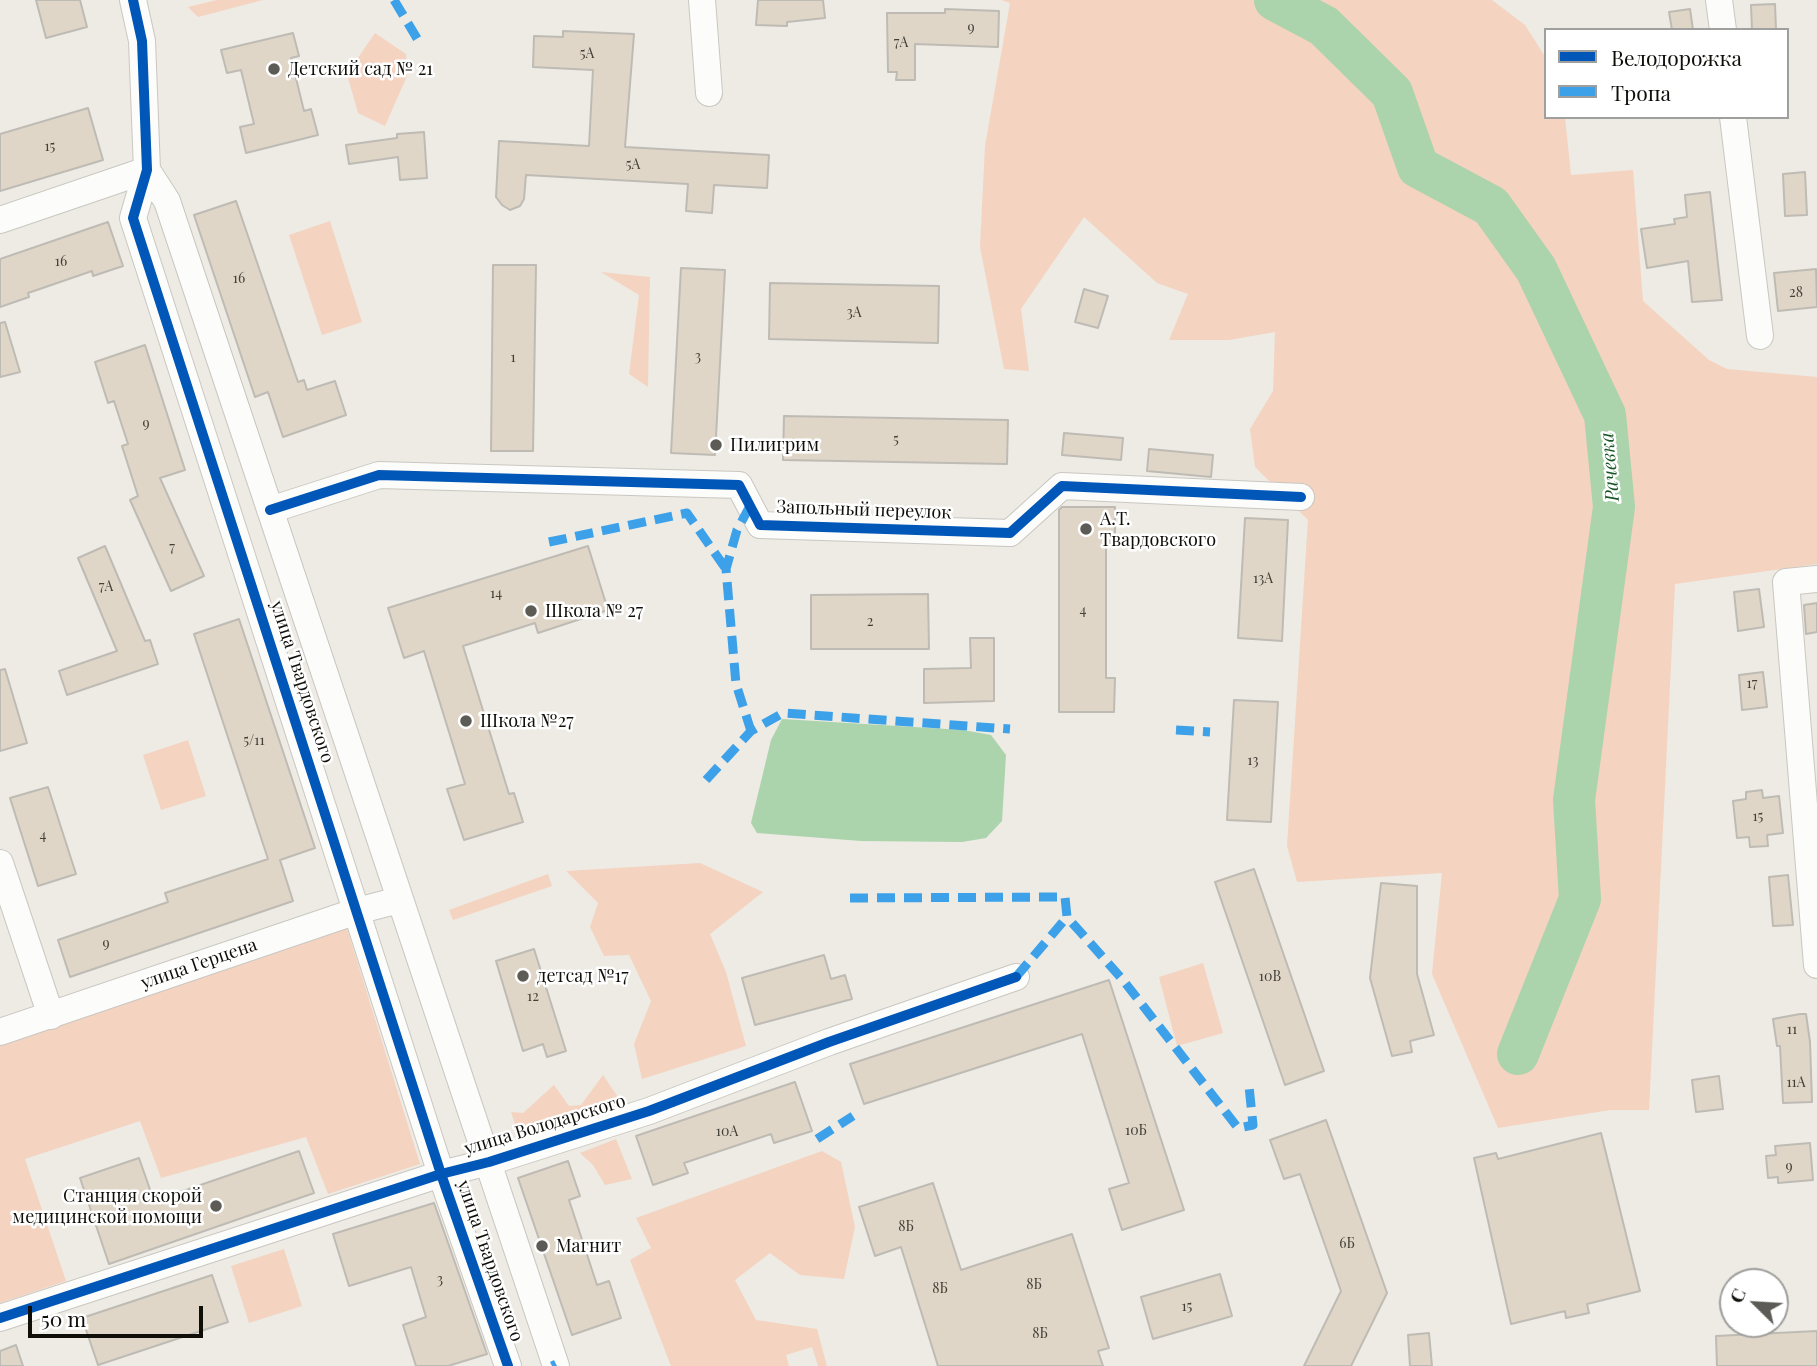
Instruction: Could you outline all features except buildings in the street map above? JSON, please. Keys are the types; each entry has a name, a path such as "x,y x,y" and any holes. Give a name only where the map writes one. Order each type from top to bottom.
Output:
{"street":[{"name":"улица Твардовского","path":"133,0 142,41 147,170 133,218 442,1174 508,1366"},
{"path":"702,0 709,93"},
{"path":"1719,0 1723,28"},
{"path":"1732,119 1760,336"},
{"name":"улица Твардовского","path":"147,170 167,201 556,1366"},
{"path":"0,220 147,170"},
{"name":"Запольный переулок","path":"270,510 379,475 739,485 760,525 1010,533 1062,486 1301,497"},
{"path":"1817,579 1786,582 1810,804 1817,965"},
{"path":"0,863 51,1016"},
{"name":"улица Герцена","path":"0,1032 357,911 399,900"},
{"name":"улица Володарского","path":"0,1318 442,1174 489,1162 649,1111 829,1042 1016,978"}],"shaded area":[{"path":"217,0 263,0 198,17 188,7"},
{"path":"1001,0 1492,0 1525,25 1544,55 1544,119 1565,119 1571,175 1633,170 1643,301 1709,360 1727,369 1817,377 1817,564 1675,584 1649,1110 1610,1110 1498,1128 1432,974 1442,873 1297,882 1287,846 1308,520 1255,467 1250,429 1273,391 1275,332 1229,340 1169,340 1188,294 1157,283 1084,217 1021,309 1029,371 1004,369 980,247 985,146 1010,3"},
{"path":"375,33 406,54 407,76 385,126 358,113 347,74"},
{"path":"330,221 362,322 322,335 289,235"},
{"path":"601,272 650,277 648,387 629,374 639,295"},
{"path":"782,719 963,730 991,735 1006,755 1002,821 986,838 962,842 861,841 757,833 751,823 771,740"},
{"path":"188,740 206,796 161,810 143,755"},
{"path":"700,863 763,892 710,934 726,972 746,1046 642,1079 634,1044 651,1001 629,955 604,956 590,927 598,903 566,871"},
{"path":"548,874 552,886 453,920 449,910"},
{"path":"345,922 420,1164 328,1194 306,1137 161,1178 140,1121 25,1159 66,1281 0,1303 0,1043"},
{"path":"1203,963 1223,1033 1177,1046 1159,977"},
{"path":"603,1075 618,1097 517,1130 511,1112 523,1113 554,1085 569,1106 581,1105"},
{"path":"616,1139 632,1179 605,1185 593,1165 580,1153"},
{"path":"822,1151 841,1162 855,1227 844,1279 800,1275 770,1253 735,1280 756,1320 817,1329 827,1366 818,1366 812,1347 786,1355 789,1366 671,1366 630,1260 651,1248 636,1218"},
{"path":"284,1249 302,1306 249,1323 231,1266"}],"waterway":[{"name":"Рачевка","path":"1275,0 1324,26 1392,93 1418,167 1491,206 1536,269 1605,415 1614,507 1574,800 1580,899 1518,1054"}],"marked path":[{"path":"394,0 418,40"},
{"path":"750,506 737,530 726,569 736,684 751,731"},
{"path":"549,542 687,513 726,569"},
{"path":"706,780 751,731 783,713 1010,729"},
{"path":"1176,730 1210,732"},
{"path":"850,898 1065,897 1067,917 1123,980 1238,1128 1253,1125 1249,1086"},
{"path":"1016,977 1067,917"},
{"path":"817,1139 853,1116"},
{"path":"552,1366 556,1364"}],"cycle path":[{"path":"133,0 142,41 147,170 133,218 441,1174 508,1366"},
{"path":"270,510 379,475 739,485 760,525 1010,533 1062,486 1301,497"},
{"path":"0,1318 441,1174 489,1162 649,1111 829,1042 1016,977"}],"place":[{"name":"Детский сад № 21","path":"274,69"},
{"name":"Пилигрим","path":"716,445"},
{"name":"А.Т. Твардовского","path":"1086,529"},
{"name":"Школа № 27","path":"531,611"},
{"name":"Школа №27","path":"466,721"},
{"name":"детсад №17","path":"523,976"},
{"name":"Станция скорой медицинской помощи","path":"216,1206"},
{"name":"Магнит","path":"542,1246"}]}
